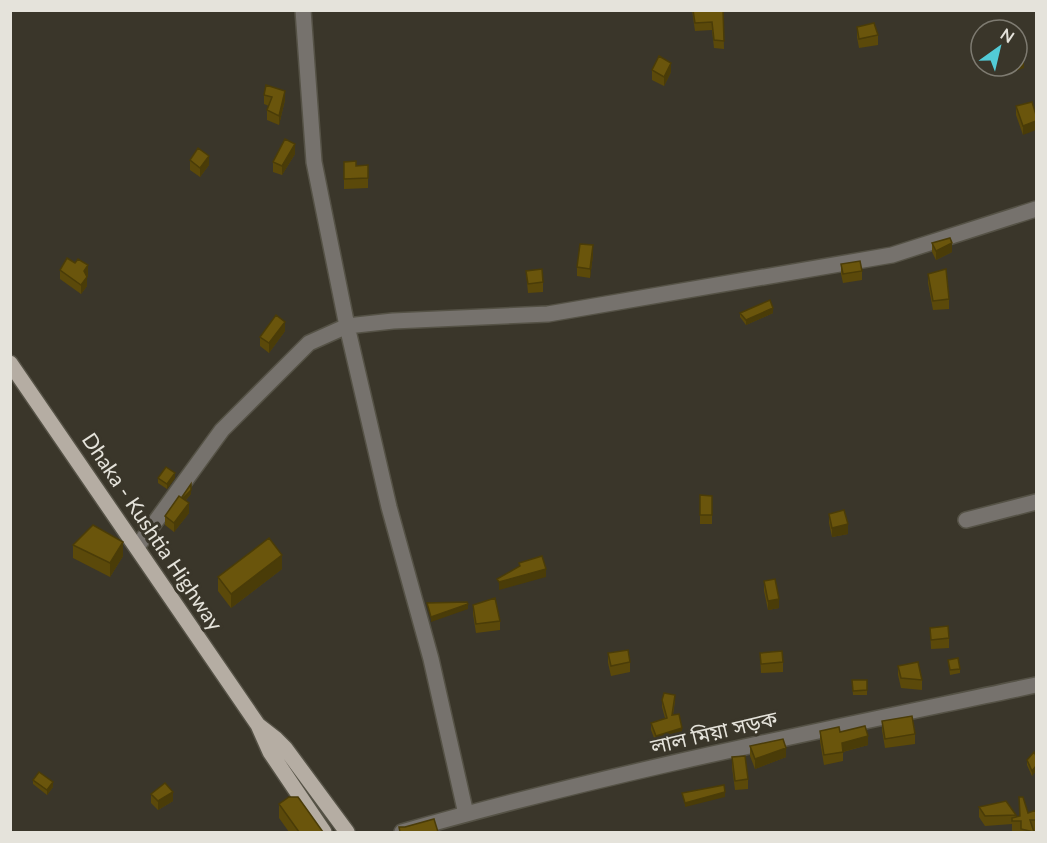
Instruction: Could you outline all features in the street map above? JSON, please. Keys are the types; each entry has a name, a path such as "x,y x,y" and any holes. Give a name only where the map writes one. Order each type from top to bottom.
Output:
{"main road":[{"name":"Dhaka - Kushtia Highway","path":"10,363 258,725 270,752 324,832"},
{"name":"Dhaka - Kushtia Highway","path":"258,725 285,748 347,832"}],"street":[{"path":"303,10 314,162 347,326 389,507 430,659 466,814"},
{"path":"137,547 222,430 309,343 347,326 393,321 560,312 892,255 1036,208"},
{"path":"966,520 1036,502"},
{"name":"লাল মিয়া সড়ক","path":"402,832 506,803 719,753 1036,685"}],"building":[{"path":"693,10 723,10 724,41 714,40 712,22 695,23"},
{"path":"874,23 878,35 859,39 857,27"},
{"path":"659,56 671,63 664,77 652,70"},
{"path":"266,85 285,91 279,116 267,110 272,97 264,95"},
{"path":"1032,102 1036,121 1023,126 1016,106"},
{"path":"285,139 295,144 282,166 273,162"},
{"path":"198,148 209,156 200,168 190,160"},
{"path":"356,161 356,166 368,165 368,178 344,179 344,162"},
{"path":"950,238 952,243 936,251 932,243"},
{"path":"580,244 593,245 590,269 577,267"},
{"path":"67,258 75,263 78,259 88,265 84,271 87,277 81,285 60,270"},
{"path":"860,261 862,271 843,274 841,264"},
{"path":"542,269 543,282 528,284 526,271"},
{"path":"946,269 949,299 933,301 928,274"},
{"path":"770,300 773,308 746,320 740,313"},
{"path":"276,315 285,322 269,343 260,337"},
{"path":"166,467 175,473 167,484 158,478"},
{"path":"191,484 191,490 183,498 182,497"},
{"path":"700,495 712,496 712,515 700,515"},
{"path":"179,496 189,503 174,523 165,516"},
{"path":"844,510 848,524 832,528 829,514"},
{"path":"93,525 123,542 110,563 73,545"},
{"path":"269,538 282,555 231,594 218,577"},
{"path":"542,556 546,569 499,582 497,579 520,566 519,563"},
{"path":"775,579 779,599 768,601 764,581"},
{"path":"495,598 500,621 476,624 473,605"},
{"path":"467,602 468,604 431,617 427,603"},
{"path":"948,626 949,638 931,640 930,628"},
{"path":"628,650 630,662 611,666 608,653"},
{"path":"782,651 783,662 761,664 760,653"},
{"path":"958,658 960,669 950,670 948,660"},
{"path":"918,662 922,680 901,678 898,666"},
{"path":"852,680 867,680 867,690 853,691"},
{"path":"664,693 675,695 672,715 679,714 682,728 656,736 651,723 667,718 662,700"},
{"path":"912,716 915,734 885,739 882,721"},
{"path":"865,726 868,736 842,743 843,752 824,755 820,731 839,727 840,732"},
{"path":"783,739 786,748 755,759 750,746"},
{"path":"1034,752 1036,766 1032,771 1027,760"},
{"path":"745,756 748,779 735,781 732,757"},
{"path":"39,772 53,782 47,790 33,780"},
{"path":"165,783 173,792 158,801 151,794"},
{"path":"724,785 725,792 685,803 682,793"},
{"path":"289,797 298,797 323,832 299,832 279,804"},
{"path":"1019,797 1023,797 1028,813 1036,810 1036,820 1030,820 1034,832 1021,829 1021,821 1012,821 1012,818 1020,816"},
{"path":"1006,801 1016,815 985,816 979,807"},
{"path":"434,819 438,832 400,832 399,827"}]}
